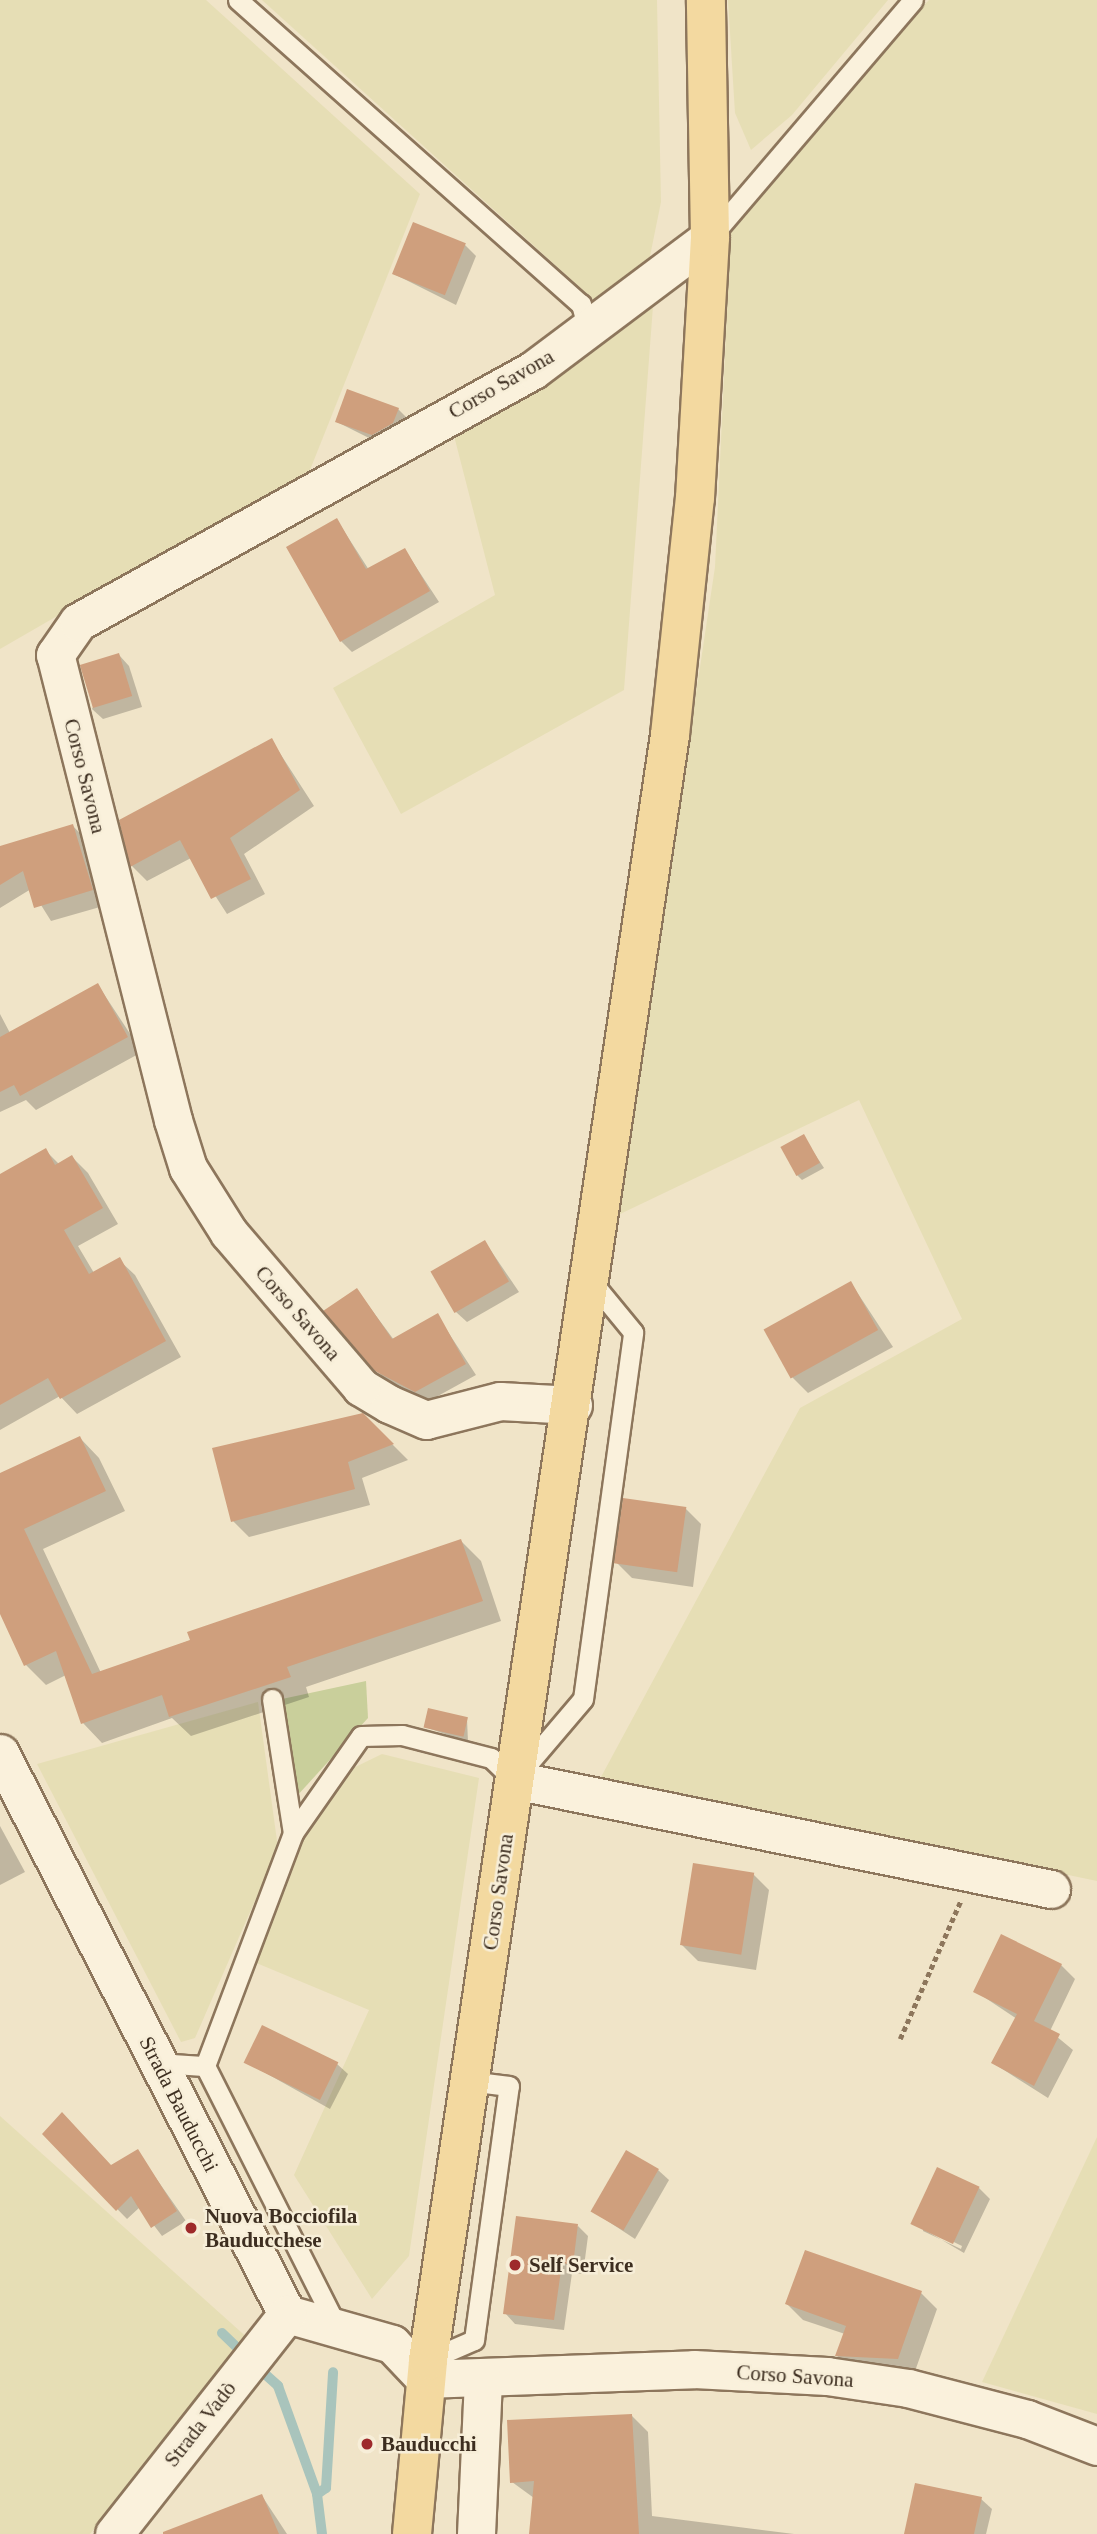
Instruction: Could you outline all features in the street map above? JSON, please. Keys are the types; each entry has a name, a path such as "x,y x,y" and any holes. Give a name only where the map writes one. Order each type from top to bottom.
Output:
{"main road":[{"name":"Corso Savona","path":"412,2534 427,2369 514,1780 573,1405 670,735 695,498 710,237 706,0"}],"street":[{"name":"Corso Savona","path":"573,1405 500,1401 426,1420 389,1404 361,1387 229,1234 188,1168 173,1120 55,655 78,621 533,370 710,237"},
{"name":"Strada Bauducchi","path":"0,1754 287,2314"},
{"path":"514,1780 974,1871 1051,1889"},
{"path":"287,2314 392,2344 427,2369"},
{"name":"Strada Vadò","path":"114,2534 287,2314"},
{"name":"Corso Savona","path":"427,2369 483,2380 694,2369 827,2376 908,2388 1027,2419 1097,2446"},
{"path":"475,2534 483,2380"}],"lane":[{"path":"238,0 581,304 588,331"},
{"path":"710,237 913,0"},
{"path":"338,2329 205,2066 293,1833 361,1737 402,1735 491,1758 514,1780 583,1699 633,1332 591,1281"},
{"path":"272,1699 293,1833"},
{"path":"158,2063 205,2066"}],"path":[{"path":"900,2039 974,1871"}],"shaded area":[{"path":"0,0 206,0 420,194 310,470 0,649"},
{"path":"262,0 657,0 661,202 649,261 595,301"},
{"path":"728,0 888,0 792,115 751,150 735,113"},
{"path":"929,0 1097,0 1097,1881 601,1777 800,1408 962,1319 859,1100 618,1215 715,567 731,229 755,185"},
{"path":"654,293 624,690 401,814 333,688 495,595 452,428"},
{"path":"258,1702 278,1848 195,2038 181,2042 37,1764"},
{"path":"382,1754 479,1778 409,2256 372,2299 294,2175 369,2010 254,1962 300,1843 343,1773"},
{"path":"0,2116 251,2341 90,2534 0,2534"},
{"path":"1097,2137 1097,2414 982,2382"}],"green space":[{"path":"366,1681 368,1718 296,1797 282,1699"}],"building":[{"path":"413,222 466,243 445,295 392,274"},
{"path":"347,389 399,408 393,423 372,435 335,422"},
{"path":"337,518 366,569 405,548 430,591 340,642 286,547"},
{"path":"119,653 132,696 93,708 80,665"},
{"path":"272,738 300,790 230,838 251,879 211,899 180,840 130,867 119,820"},
{"path":"73,824 93,890 34,908 23,871 0,885 0,846"},
{"path":"98,983 128,1037 20,1096 14,1085 0,1092 0,1037"},
{"path":"804,1134 820,1163 796,1176 780,1147"},
{"path":"46,1148 55,1165 72,1155 103,1208 64,1230 89,1274 120,1257 166,1341 60,1399 48,1378 0,1405 0,1174"},
{"path":"485,1240 509,1282 454,1313 430,1272"},
{"path":"851,1281 878,1330 791,1378 764,1329"},
{"path":"357,1288 392,1339 438,1313 466,1364 415,1392 375,1371 323,1311"},
{"path":"363,1413 394,1444 348,1462 355,1489 231,1522 212,1448"},
{"path":"80,1436 106,1491 24,1529 92,1674 190,1640 187,1632 461,1539 483,1601 287,1667 291,1677 169,1717 162,1695 81,1724 56,1651 24,1666 0,1614 0,1473"},
{"path":"623,1498 686,1507 677,1572 614,1563"},
{"path":"428,1708 468,1717 463,1737 424,1727"},
{"path":"693,1863 754,1873 741,1955 680,1945"},
{"path":"1001,1934 1062,1964 1034,2021 1060,2034 1034,2086 991,2063 1017,2014 973,1992"},
{"path":"262,2025 338,2062 320,2100 244,2063"},
{"path":"62,2112 111,2165 138,2149 177,2211 151,2228 131,2196 116,2211 42,2134"},
{"path":"626,2150 659,2169 623,2230 591,2211"},
{"path":"937,2167 980,2187 953,2244 910,2224"},
{"path":"516,2216 578,2224 573,2265 562,2263 554,2320 503,2314"},
{"path":"805,2250 922,2291 898,2359 835,2356 846,2326 785,2304"},
{"path":"632,2414 639,2534 529,2534 534,2481 510,2483 507,2420"},
{"path":"915,2483 982,2497 974,2534 904,2534"},
{"path":"262,2494 279,2534 163,2534 163,2532"}],"waterway":[{"path":"222,2333 245,2355"},
{"path":"256,2366 278,2386 317,2494 322,2534"},
{"path":"317,2494 326,2488 333,2372"}],"place":[{"name":"Nuova Bocciofila Bauducchese","path":"191,2228"},
{"name":"Self Service","path":"515,2265"},
{"name":"Bauducchi","path":"367,2444"}]}
